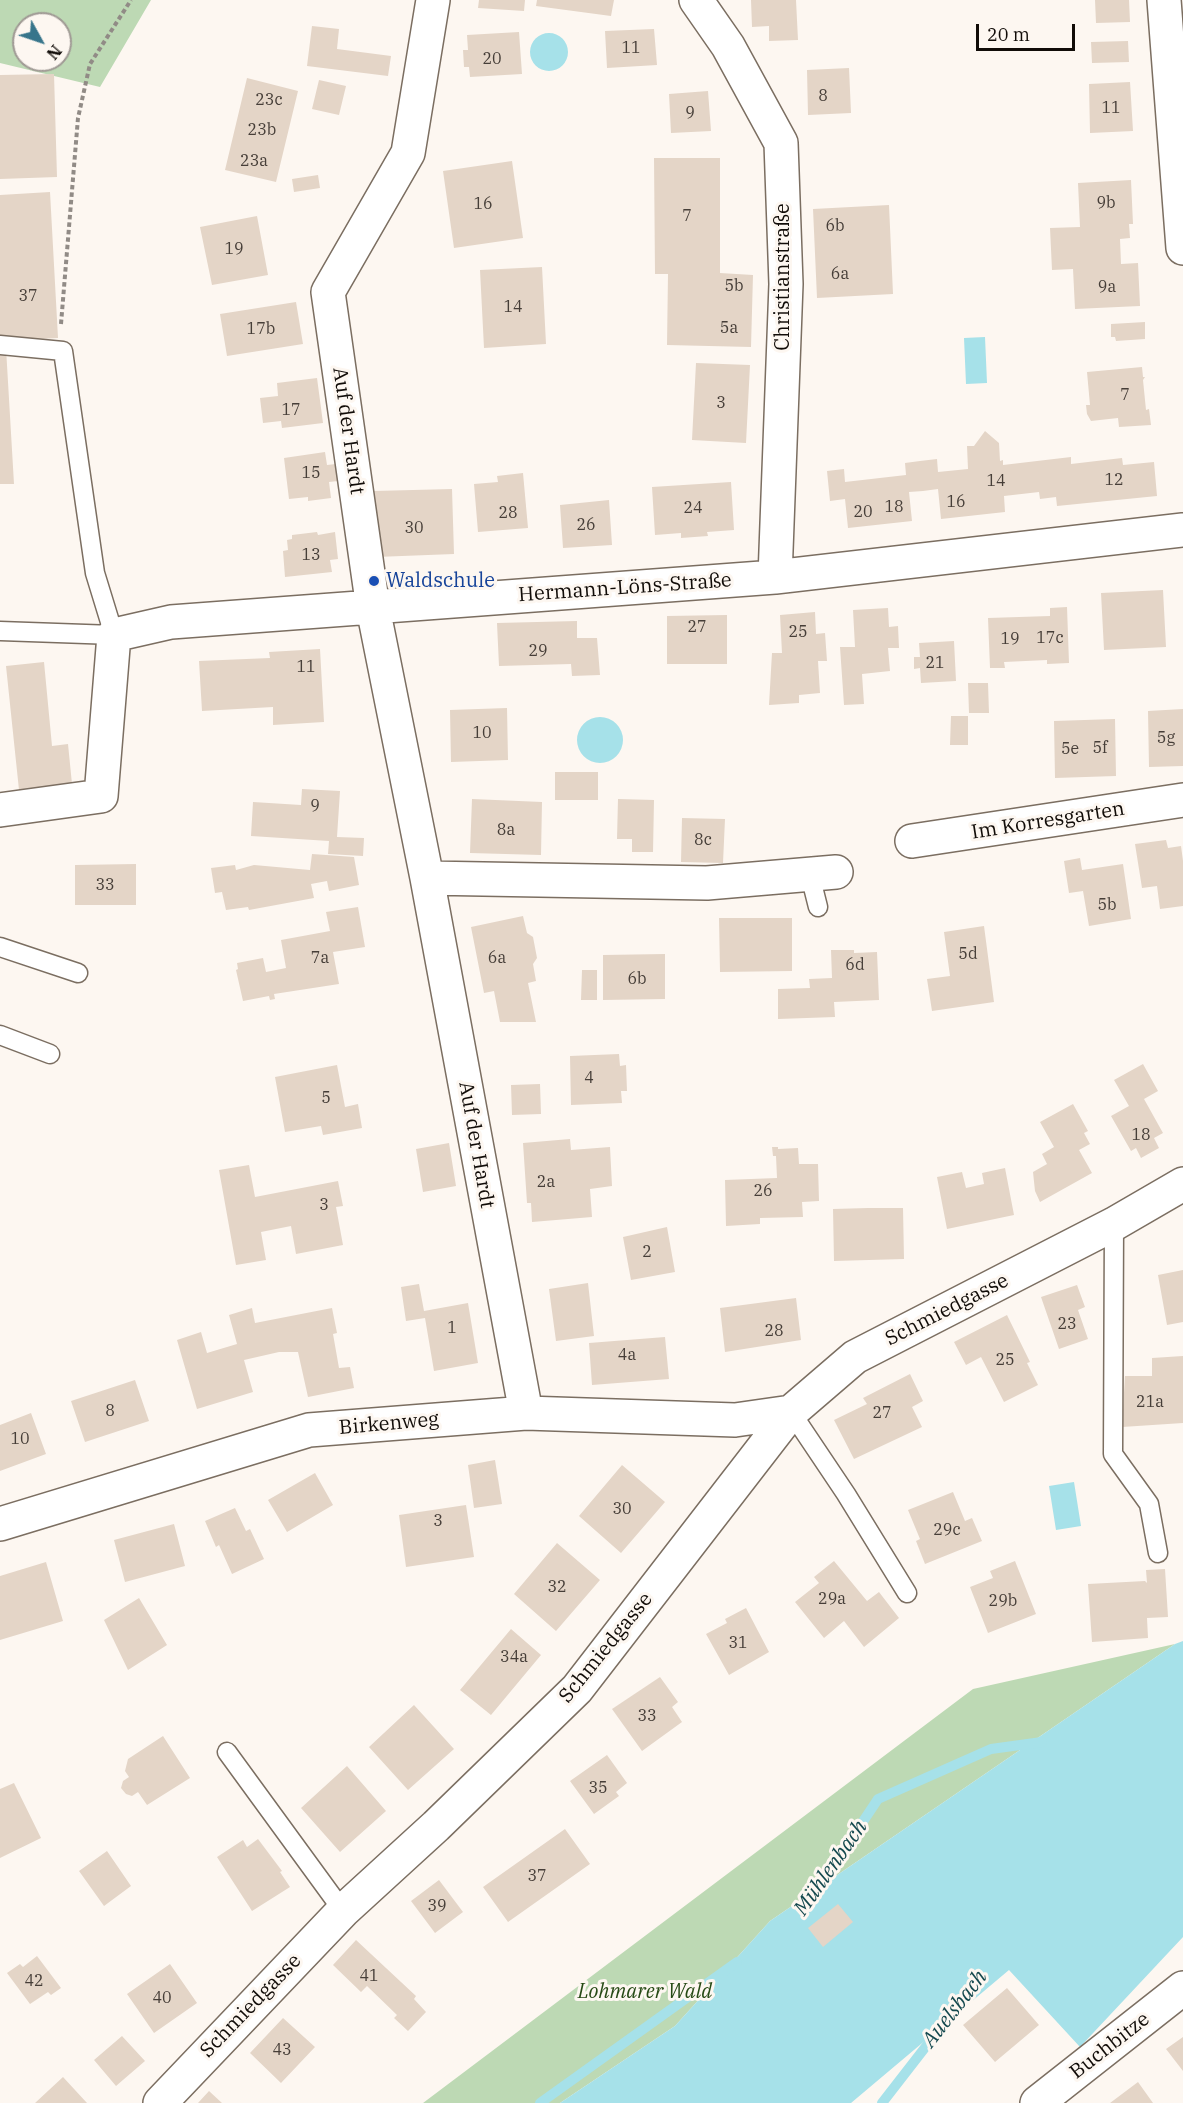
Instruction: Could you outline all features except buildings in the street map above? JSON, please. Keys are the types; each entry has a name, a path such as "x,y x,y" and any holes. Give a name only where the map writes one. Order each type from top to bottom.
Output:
{"street":[{"name":"Auf der Hardt","path":"433,0 408,153 328,292 373,608 427,878 526,1413"},
{"name":"Christianstraße","path":"696,0 728,46 781,143 786,284 775,577"},
{"path":"1164,0 1183,248"},
{"name":"Hermann-Löns-Straße","path":"114,635 171,622 775,577 1183,530"},
{"path":"0,810 101,796 114,635"},
{"name":"Im Korresgarten","path":"912,841 1183,800"},
{"path":"427,878 707,883 823,873"},
{"name":"Schmiedgasse","path":"160,2103 343,1911 436,1826 577,1689 790,1412 855,1357 1114,1224 1183,1184"},
{"name":"Birkenweg","path":"0,1524 309,1430 526,1413 735,1420 790,1412"},
{"name":"Buchbitze","path":"1037,2103 1183,1988"}],"lane":[{"path":"0,345 63,351 96,573 114,635 0,631"},
{"path":"818,907 823,873"},
{"path":"0,947 78,973"},
{"path":"0,1035 50,1054"},
{"path":"1114,1224 1113,1454 1149,1504 1158,1553"},
{"path":"790,1412 846,1494 907,1593"},
{"path":"228,1752 343,1911"}],"path":[{"path":"58,351 78,118 90,64 131,0"}],"green space":[{"path":"0,0 151,0 100,87 38,72 72,72 72,12 12,12 12,66 0,63"},
{"name":"Lohmarer Wald","path":"1175,1644 770,1921 675,2026 560,2103 423,2103 973,1689"}],"water":[{"path":"549,33 562,39 568,52 562,65 549,71 536,65 530,52 536,39"},
{"path":"985,337 987,383 966,384 964,338"},
{"path":"600,717 616,724 623,740 616,756 600,763 584,756 577,740 584,724"},
{"path":"1074,1482 1081,1526 1056,1530 1049,1486"},
{"path":"1183,1641 1183,1937 1080,2047 1009,1970 851,2103 560,2103 675,2026 770,1921 1175,1644"}],"waterway":[{"name":"Mühlenbach","path":"812,1898 878,1799 991,1749 1042,1742"},
{"name":"Mühlenbach","path":"540,2103 737,1962"},
{"name":"Auelsbach","path":"882,2103 948,2018"}],"place":[{"name":"Waldschule","path":"374,581"}]}
